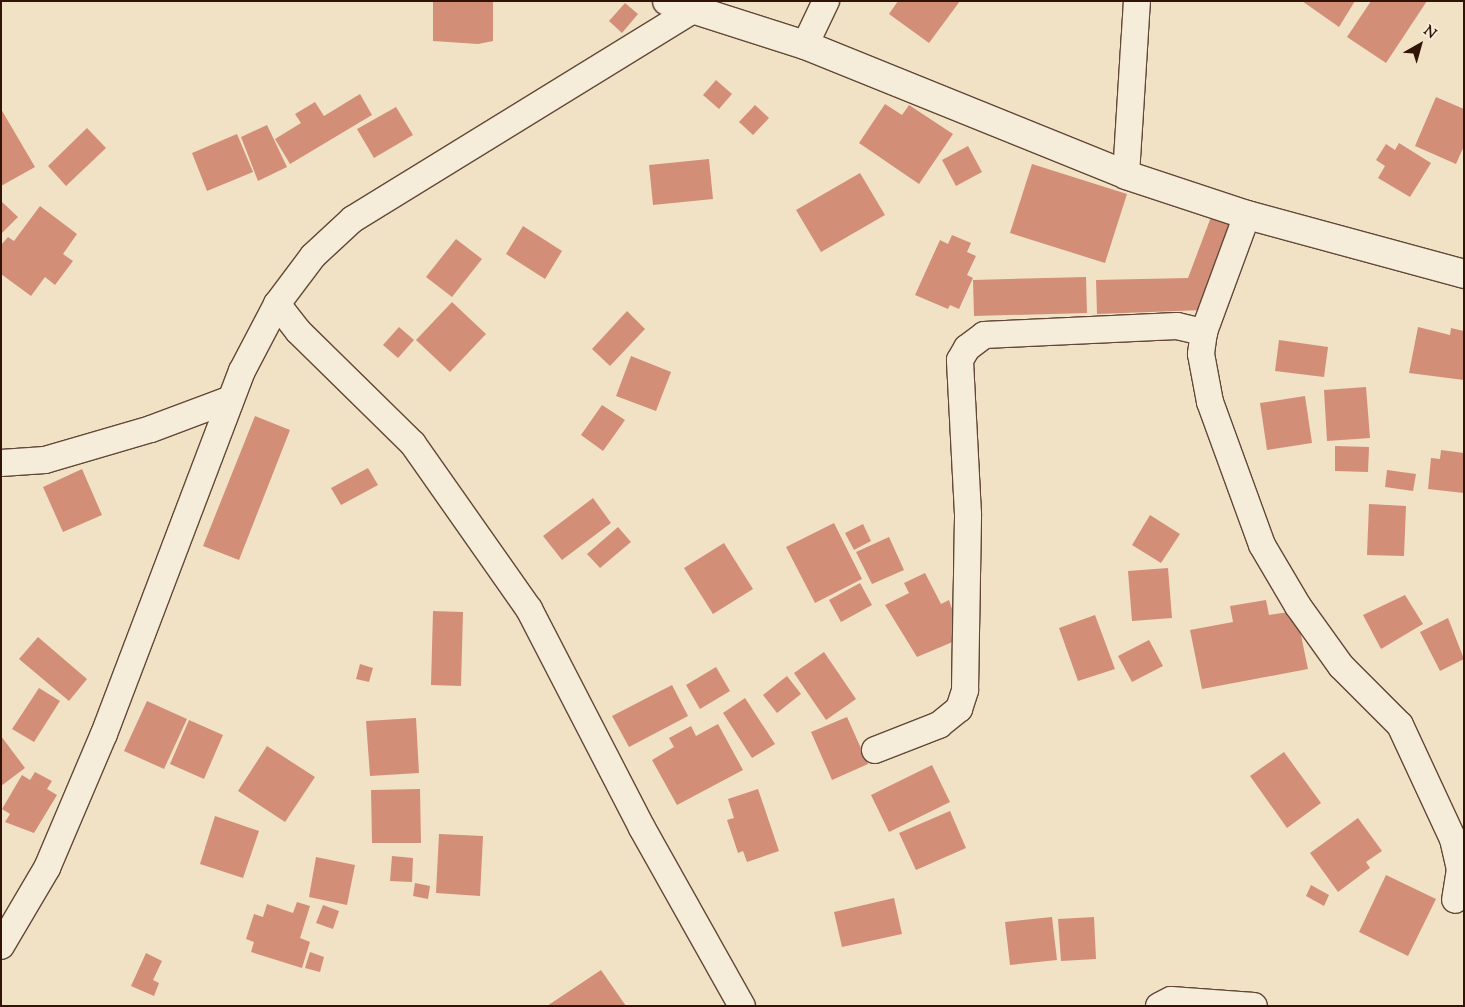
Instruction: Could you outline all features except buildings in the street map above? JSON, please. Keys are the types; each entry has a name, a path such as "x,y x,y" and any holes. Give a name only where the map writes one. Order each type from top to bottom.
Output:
{"street":[{"path":"667,1 805,46 1126,175 1247,215 1464,274"},
{"path":"805,46 826,1"},
{"path":"1126,175 1137,1"},
{"path":"1,946 47,868 104,734 231,399 277,304 313,256 353,219 693,10"},
{"path":"1247,215 1204,332 1201,354 1210,402 1262,545 1341,666 1400,725 1453,839 1460,869 1454,900"},
{"path":"277,304 298,331 413,444 524,601 742,1006"},
{"path":"875,750 939,725 958,709 965,690 968,514 960,360 967,348 984,335 1177,326 1204,332"},
{"path":"1,463 45,460 151,429 231,399"},
{"path":"1159,1006 1171,1000 1254,1006"}]}
